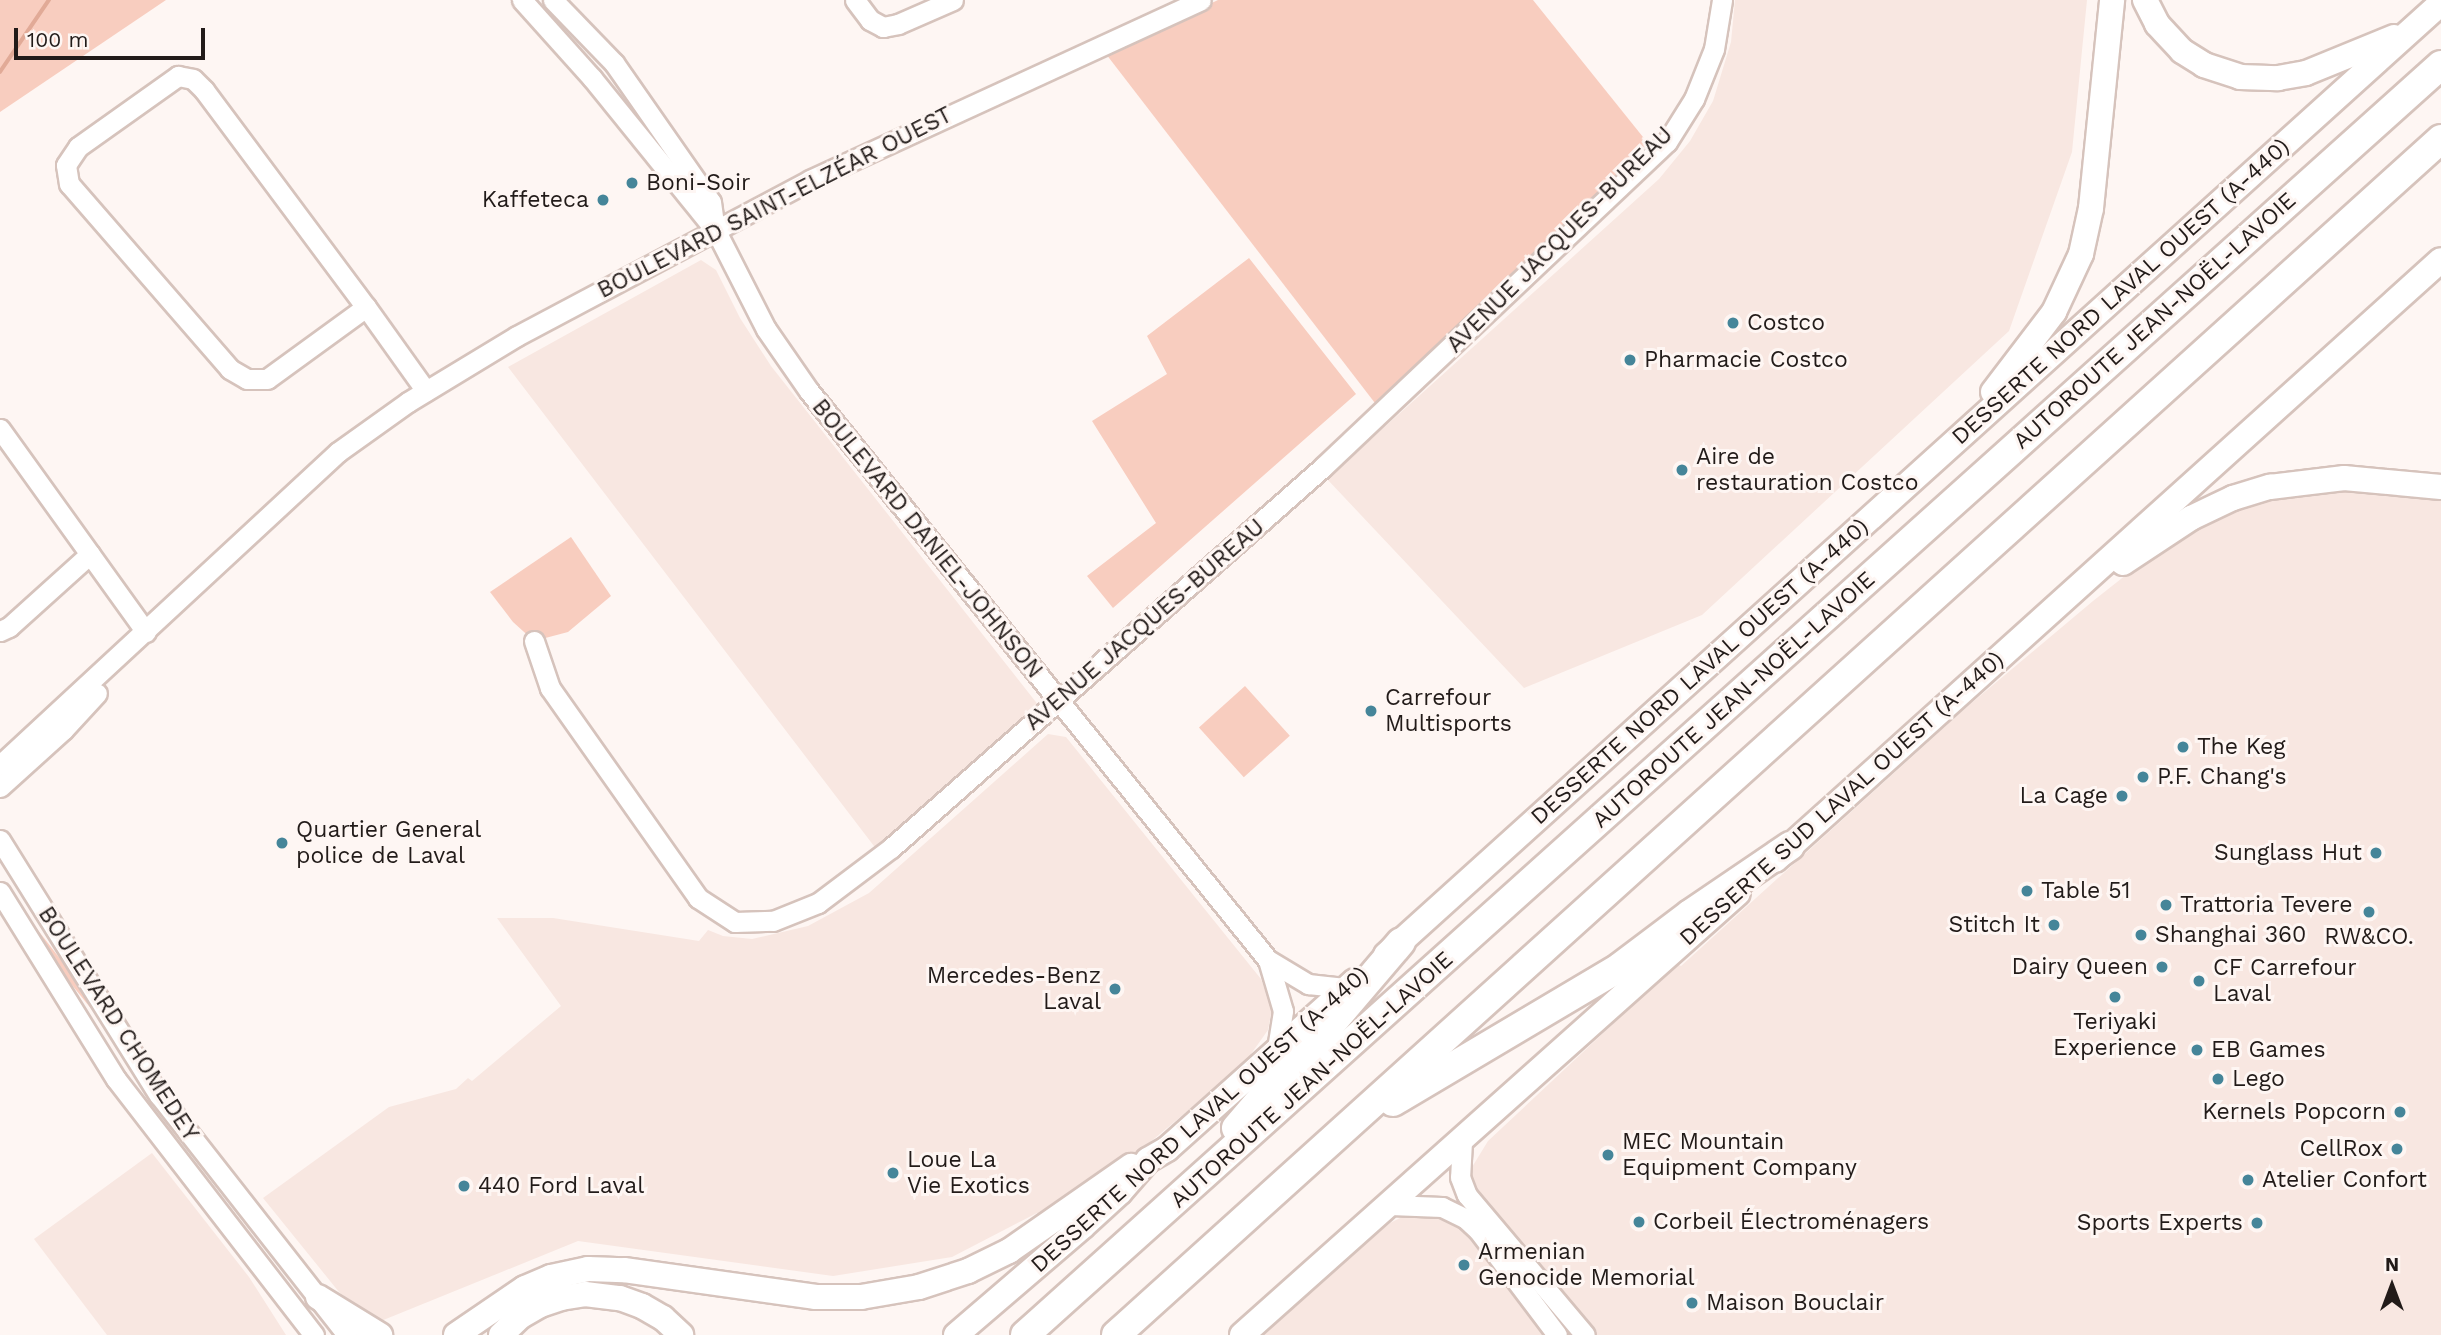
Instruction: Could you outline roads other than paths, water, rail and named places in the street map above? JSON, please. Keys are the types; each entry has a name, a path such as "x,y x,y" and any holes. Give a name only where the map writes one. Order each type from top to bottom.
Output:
{"highway":[{"name":"AUTOROUTE JEAN-NOËL-LAVOIE","path":"1026,1335 2441,65"},
{"path":"1116,1335 2441,139"},
{"path":"1337,1136 1511,1029 1620,967 1690,914 1790,846"},
{"path":"1159,1217 1401,942"}],"main road":[{"path":"1959,437 2046,324 2081,254 2094,189 2112,0"},
{"path":"2145,0 2158,24 2182,51 2217,71 2252,79 2286,77 2313,71 2414,28"},
{"name":"DESSERTE NORD LAVAL OUEST (A-440)","path":"956,1335 1101,1210 1148,1160 1167,1149 1401,942 2440,4"},
{"name":"DESSERTE SUD LAVAL OUEST (A-440)","path":"1242,1335 1462,1141 2441,260"},
{"path":"2058,605 2191,518 2252,492 2288,483 2335,478 2441,487"},
{"path":"456,1335 526,1288 551,1277 588,1269 644,1273 816,1297 876,1295 919,1287 968,1271 1009,1251 1126,1168 1148,1160"},
{"path":"501,1335 521,1316 540,1306 561,1298 585,1294 608,1296 642,1306 663,1318 681,1335"},
{"path":"318,1297 380,1335"}],"street":[{"name":"BOULEVARD DANIEL-JOHNSON","path":"522,0 592,78 716,231 766,329 795,373 1057,702 1268,960 1308,984 1347,988"},
{"name":"BOULEVARD DANIEL-JOHNSON","path":"554,0 622,74 711,202 716,231"},
{"path":"855,0 870,20 883,27 898,24 953,0"},
{"name":"BOULEVARD SAINT-ELZÉAR OUEST","path":"0,765 338,452 426,391 517,336 860,155 1201,0"},
{"name":"AVENUE JACQUES-BUREAU","path":"534,641 550,688 698,898 735,922 773,921 818,903 891,848 1343,449 1667,142 1694,99 1714,49 1722,0"},
{"path":"366,307 267,379 247,379 230,369 69,184 66,165 78,147 178,76 192,79 204,90 366,307 426,391"},
{"path":"0,429 146,632"},
{"path":"0,631 9,627 90,554"},
{"name":"BOULEVARD SAINT-ELZÉAR OUEST","path":"0,787 72,720 146,632"},
{"name":"BOULEVARD CHOMEDEY","path":"0,840 159,1095 347,1335"},
{"name":"BOULEVARD CHOMEDEY","path":"0,892 116,1079 314,1335"},
{"name":"BOULEVARD DANIEL-JOHNSON","path":"1268,960 1283,1011 1277,1051"},
{"path":"1462,1141 1460,1177 1467,1195 1585,1335"},
{"path":"1390,1205 1433,1205 1465,1218 1478,1230 1558,1335"}],"waterway":[{"path":"0,72 49,0"}],"place":[{"name":"Boni-Soir","path":"632,183"},
{"name":"Kaffeteca","path":"603,200"},
{"name":"Costco","path":"1733,323"},
{"name":"Pharmacie Costco","path":"1630,360"},
{"name":"Aire de restauration Costco","path":"1682,470"},
{"name":"Carrefour Multisports","path":"1371,711"},
{"name":"The Keg","path":"2183,747"},
{"name":"P.F. Chang's","path":"2143,777"},
{"name":"La Cage","path":"2122,796"},
{"name":"Quartier General police de Laval","path":"282,843"},
{"name":"Sunglass Hut","path":"2376,853"},
{"name":"Table 51","path":"2027,891"},
{"name":"Trattoria Tevere","path":"2166,905"},
{"name":"RW&CO.","path":"2369,912"},
{"name":"Stitch It","path":"2054,925"},
{"name":"Shanghai 360","path":"2141,935"},
{"name":"Dairy Queen","path":"2162,967"},
{"name":"CF Carrefour Laval","path":"2199,981"},
{"name":"Mercedes-Benz Laval","path":"1115,989"},
{"name":"Teriyaki Experience","path":"2115,997"},
{"name":"EB Games","path":"2197,1050"},
{"name":"Lego","path":"2218,1079"},
{"name":"Kernels Popcorn","path":"2400,1112"},
{"name":"CellRox","path":"2397,1149"},
{"name":"MEC Mountain Equipment Company","path":"1608,1155"},
{"name":"Loue La Vie Exotics","path":"893,1173"},
{"name":"Atelier Confort","path":"2248,1180"},
{"name":"440 Ford Laval","path":"464,1186"},
{"name":"Corbeil Électroménagers","path":"1639,1222"},
{"name":"Sports Experts","path":"2257,1223"},
{"name":"Armenian Genocide Memorial","path":"1464,1265"},
{"name":"Maison Bouclair","path":"1692,1303"}]}
